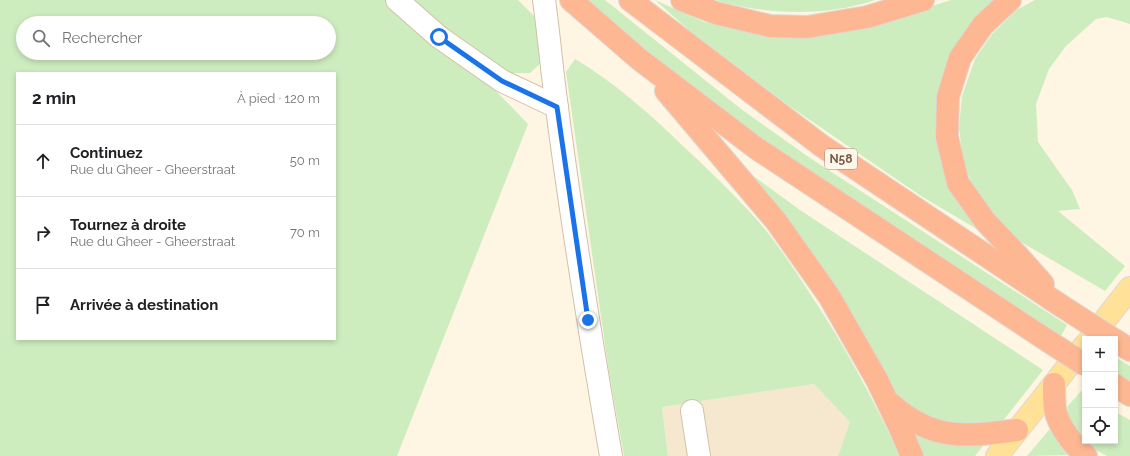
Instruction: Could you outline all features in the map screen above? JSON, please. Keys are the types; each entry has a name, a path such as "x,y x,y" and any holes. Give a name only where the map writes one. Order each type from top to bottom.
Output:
{"highway":[{"path":"571,0 639,59 756,148 1082,363"},
{"name":"N58","path":"630,0 822,146 1108,336"},
{"path":"682,0 716,13 770,26 807,27 867,18 923,0"},
{"path":"1010,0 983,25 960,58 948,97 947,138 958,183 985,221 1019,257 1060,305"},
{"path":"639,59 776,221 829,296 888,400 912,456"},
{"name":"N58","path":"1118,342 1130,350"},
{"path":"1054,384 1056,410 1065,432 1080,451 1086,456"},
{"path":"888,400 899,411 920,425 946,434 962,436 982,435 1017,430"}],"main road":[{"path":"1092,336 1130,288"},
{"path":"997,456 1082,349"}],"street":[{"path":"397,0 439,37 502,81 557,107"},
{"path":"544,0 550,38 557,107 588,320 611,456"},
{"path":"692,411 699,456"}],"shaded area":[{"path":"814,384 850,422 838,456 668,456 662,407"}],"green space":[{"path":"0,0 518,0 541,23 542,62 530,73 509,73 482,59 412,4 528,124 397,456 0,456"},
{"path":"585,0 605,0 741,109 810,158 1067,325 1061,336 847,200 730,117"},
{"path":"655,0 704,22 772,35 870,26 951,0 999,0 953,60 955,193 975,228 921,196 788,105 690,31"},
{"path":"715,0 875,0 836,9 795,12 754,9"},
{"path":"1035,0 1130,0 1130,24 1107,17 1096,19 1066,46 1049,69 1036,104 1038,142 1072,190 1080,209 1058,211 1125,266 1105,291 1016,239 990,215 975,193 963,159 959,128 962,96 975,59 992,34 1018,9"},
{"path":"575,59 618,88 657,122 750,212 766,231 795,271 846,352 869,393 900,456 838,456 850,422 814,384 662,407 668,456 624,456 609,372 566,72"},
{"path":"726,156 800,210 1043,370 998,427 947,428 905,407"},
{"path":"1118,359 1130,366 1130,381 1118,374"},
{"path":"1081,391 1082,392 1082,440 1078,436 1070,421 1067,407"},
{"path":"1118,414 1130,420 1130,456 1107,456 1087,444 1118,444"},
{"path":"1054,424 1074,455 1027,456"},
{"path":"916,431 933,441 954,446 983,446 975,456 920,456 912,435"}],"route":[{"path":"439,37 502,81 557,107 588,320"}]}
